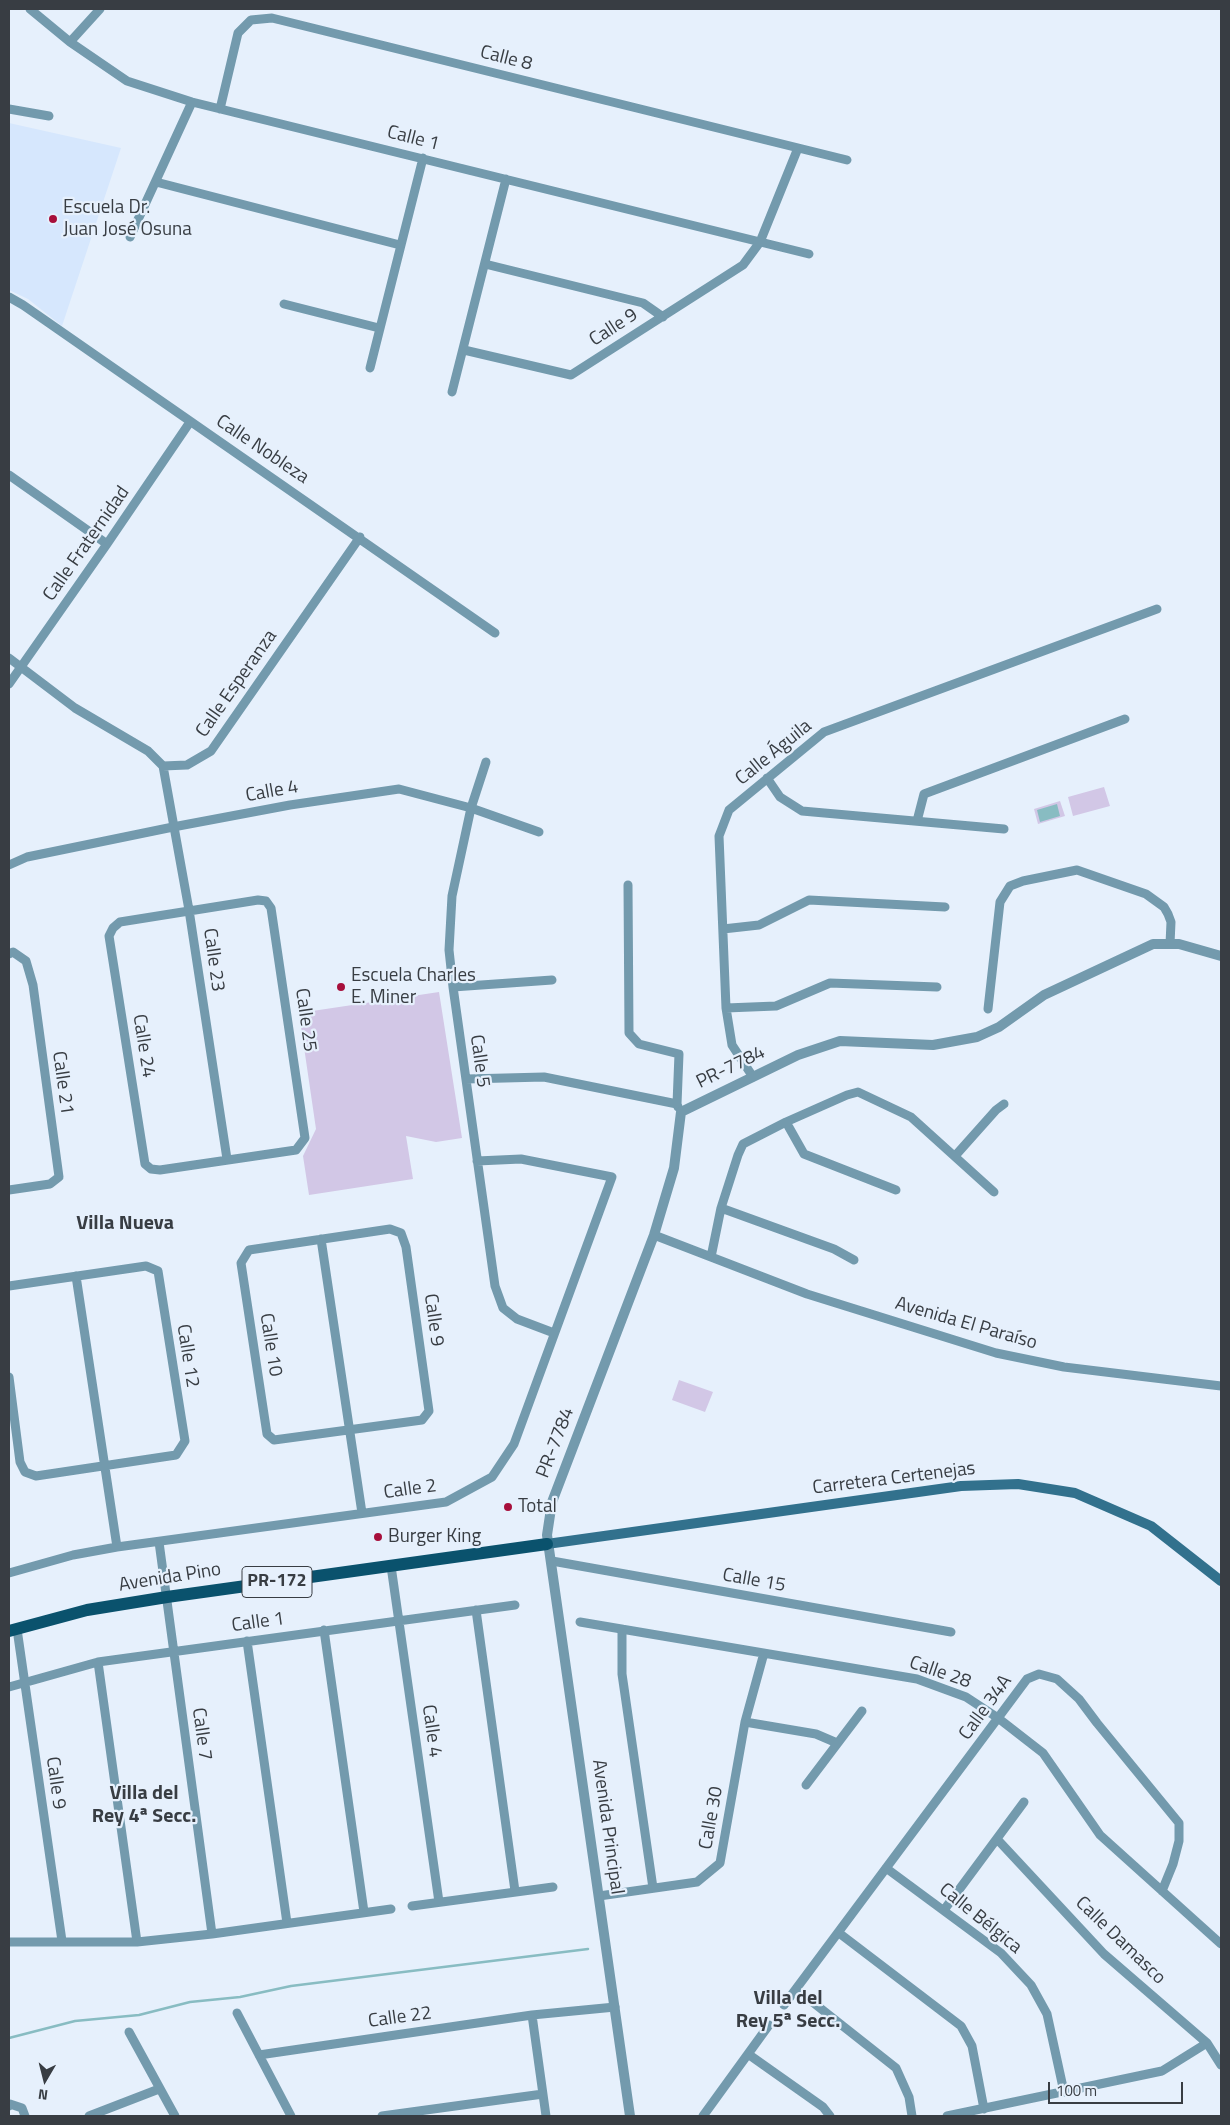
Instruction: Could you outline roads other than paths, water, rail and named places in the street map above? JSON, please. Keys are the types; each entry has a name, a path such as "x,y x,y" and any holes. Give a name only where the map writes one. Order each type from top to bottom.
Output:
{"main road":[{"name":"Carretera Certenejas","path":"547,1544 961,1486 1018,1484 1075,1493 1150,1526 1221,1581"},
{"name":"Avenida Pino","path":"13,1630 87,1610 167,1597 547,1544"}],"street":[{"name":"Calle 1","path":"30,9 70,42 127,81 192,102 809,254"},
{"path":"70,42 100,9"},
{"name":"Calle 8","path":"220,109 238,33 251,20 272,18 846,160"},
{"path":"130,237 192,102"},
{"path":"9,109 49,116"},
{"name":"Calle 9","path":"464,350 571,375 743,265 760,242 798,148"},
{"path":"370,368 423,158"},
{"path":"452,392 506,179"},
{"path":"156,182 400,245"},
{"path":"485,264 643,303 663,317"},
{"name":"Calle Nobleza","path":"9,297 360,537 495,633"},
{"path":"284,304 379,328"},
{"name":"Calle Fraternidad","path":"9,684 190,422"},
{"path":"9,475 107,544"},
{"name":"Calle Esperanza","path":"163,766 187,765 211,752 360,537"},
{"name":"Calle Águila","path":"753,1077 732,1045 726,1008 719,836 729,810 824,732 1158,609"},
{"path":"9,658 75,708 148,751 163,766"},
{"path":"917,821 924,794 1125,719"},
{"name":"Calle 5","path":"486,762 471,808 452,896 449,950 453,987 495,1286 503,1308 517,1319 554,1333"},
{"name":"Calle 23","path":"163,766 189,910 227,1159"},
{"path":"768,778 780,797 802,811 1004,828"},
{"name":"Calle 4","path":"9,865 27,857 173,827 290,805 399,789 471,808 539,832"},
{"path":"988,1009 1000,902 1010,886 1023,881 1077,870 1146,894 1164,907 1172,922 1170,944"},
{"path":"466,1079 544,1077 679,1108 679,1054 639,1044 629,1033 628,886"},
{"name":"Calle 25","path":"189,910 258,900 266,902 271,908 285,994 305,1138 296,1150 227,1159"},
{"path":"723,929 759,925 809,900 945,906"},
{"name":"Calle 24","path":"189,910 120,922 112,928 109,936 145,1164 151,1169 160,1170 227,1159"},
{"name":"PR-7784","path":"547,1544 552,1502 654,1235 674,1168 679,1108 753,1077 798,1055 840,1041 933,1045 978,1037 999,1027 1044,995 1153,944 1180,944 1221,956"},
{"name":"Calle 21","path":"9,954 13,952 26,961 32,985 59,1177 50,1184 9,1190"},
{"path":"453,987 552,980"},
{"path":"726,1008 776,1006 830,983 937,987"},
{"path":"711,1257 721,1208 743,1144 786,1122 858,1092 911,1117 994,1192"},
{"path":"955,1156 1004,1104"},
{"path":"786,1122 804,1154 896,1190"},
{"name":"Calle 2","path":"9,1573 73,1555 117,1547 446,1502 492,1477 514,1444 612,1177 521,1159 477,1161"},
{"path":"721,1208 834,1249 854,1260"},
{"name":"Calle 9","path":"321,1239 390,1229 401,1233 406,1247 429,1411 422,1420 350,1431"},
{"name":"Avenida El Paraíso","path":"654,1235 807,1294 996,1353 1064,1367 1221,1386"},
{"path":"321,1239 362,1513"},
{"name":"Calle 10","path":"321,1239 249,1250 241,1263 267,1434 274,1440 350,1431"},
{"name":"Calle 12","path":"76,1276 146,1266 158,1271 185,1441 176,1454 104,1465"},
{"path":"9,1286 76,1276 117,1547"},
{"path":"9,1377 20,1462 25,1472 36,1476 104,1465"},
{"name":"Calle 7","path":"159,1542 212,1934"},
{"name":"Avenida Principal","path":"547,1544 552,1561 630,2116"},
{"name":"Calle 15","path":"552,1561 951,1632"},
{"name":"Calle 4","path":"392,1566 439,1902"},
{"name":"Calle 1","path":"9,1687 98,1662 515,1605"},
{"path":"476,1610 515,1891"},
{"name":"Calle 28","path":"580,1622 917,1679 966,1697 998,1718 1042,1753 1100,1835 1221,1944"},
{"path":"622,1629 622,1674 653,1888"},
{"name":"Calle 9","path":"13,1630 24,1683 62,1942"},
{"path":"324,1630 364,1912"},
{"path":"247,1641 287,1923"},
{"name":"Calle 30","path":"599,1896 696,1882 720,1863 745,1722 764,1653"},
{"path":"98,1662 137,1942"},
{"name":"Calle 34A","path":"784,2005 1027,1678 1039,1674 1057,1679 1079,1699 1180,1823 1179,1840 1173,1864 1162,1891"},
{"path":"806,1786 862,1712"},
{"path":"745,1722 816,1734 837,1743"},
{"path":"944,1910 1024,1802"},
{"name":"Calle Damasco","path":"997,1839 1104,1954 1207,2043 1221,2065"},
{"name":"Calle Bélgica","path":"886,1868 1001,1953 1031,1985 1047,2014 1064,2092"},
{"path":"412,1906 553,1887"},
{"path":"9,1942 137,1942 212,1934 391,1909"},
{"path":"839,1933 961,2026 972,2046 984,2109"},
{"path":"796,1989 896,2068 909,2097 912,2116"},
{"name":"Calle 22","path":"259,2055 532,2015 615,2007"},
{"path":"237,2013 291,2116"},
{"path":"532,2015 546,2116"},
{"path":"703,2116 769,2025"},
{"path":"129,2032 174,2116"},
{"path":"947,2116 1162,2071 1207,2043"},
{"path":"748,2054 823,2106 830,2116"},
{"path":"89,2116 159,2089"},
{"path":"382,2116 543,2094"},
{"path":"9,2106 10,2104 22,2108 25,2116"}],"waterway":[{"path":"9,2038 75,2021 139,2015 190,2002 240,1997 291,1986 588,1949"}],"place":[{"name":"Escuela Dr. Juan José Osuna","path":"53,219"},
{"name":"Escuela Charles E. Miner","path":"341,987"},
{"name":"Total","path":"508,1507"},
{"name":"Burger King","path":"378,1537"}],"district":[{"name":"Villa Nueva","path":"125,1224"},
{"name":"Villa del Rey 4ª Secc.","path":"144,1806"},
{"name":"Villa del Rey 5ª Secc.","path":"788,2010"}]}
